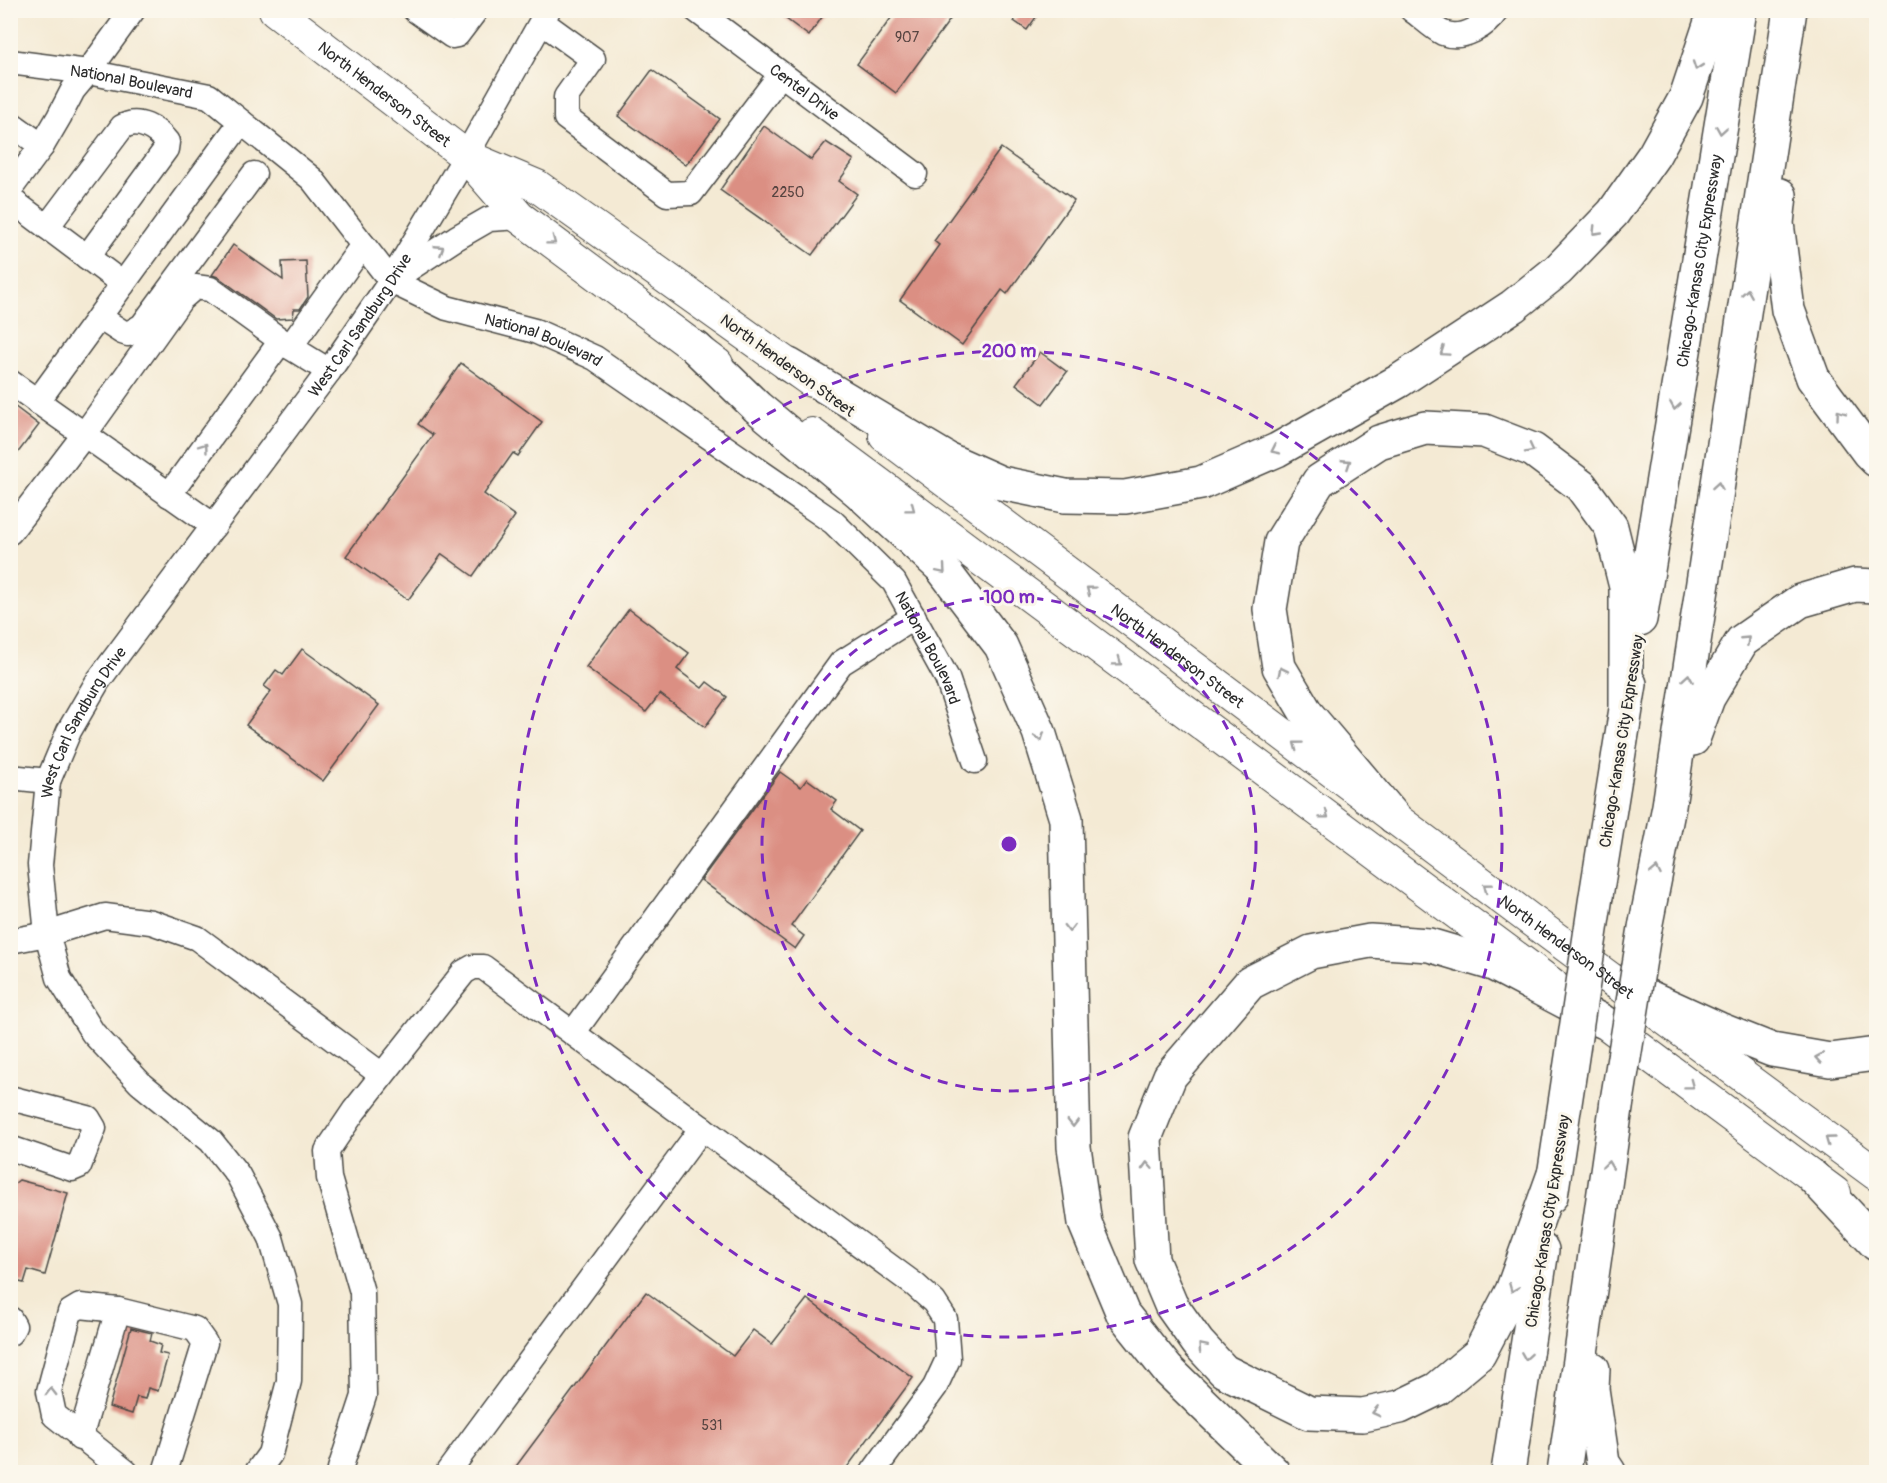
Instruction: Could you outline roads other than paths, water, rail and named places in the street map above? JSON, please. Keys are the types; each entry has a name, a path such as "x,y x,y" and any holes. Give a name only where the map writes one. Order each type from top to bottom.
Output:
{"highway":[{"path":"789,365 947,459 1001,483 1065,496 1125,497 1201,483 1277,450 1399,381 1513,306 1558,270 1613,213 1654,155 1686,97 1715,10"},
{"name":"Chicago-Kansas City Expressway","path":"1508,1473 1626,705 1740,10"},
{"path":"1564,1473 1617,1101 1645,928 1669,806 1790,10"},
{"path":"1801,10 1777,223 1788,310 1813,378 1876,460"},
{"path":"696,348 757,407 858,492 941,567 1000,646 1039,732 1066,819 1074,1146 1085,1223 1123,1314 1167,1369 1274,1473"},
{"path":"1394,818 1306,714 1279,667 1270,609 1281,542 1319,481 1379,442 1425,428 1484,431 1533,450 1581,486 1611,527 1626,587 1626,705"},
{"path":"1669,806 1708,698 1743,641 1800,601 1855,585 1876,586"},
{"path":"1554,1174 1512,1291 1479,1354 1437,1389 1400,1407 1363,1415 1309,1413 1224,1371 1198,1343 1171,1305 1152,1260 1145,1138 1170,1076 1250,983 1311,952 1370,941 1429,945 1493,964 1602,1021"},
{"path":"1616,982 1719,1029 1772,1050 1830,1060 1876,1054"},
{"path":"1814,1177 1876,1244"},
{"path":"1603,1204 1592,1389 1603,1463 1609,1473"}],"main road":[{"name":"North Henderson Street","path":"275,10 466,156 519,217 1876,1223"},
{"name":"North Henderson Street","path":"466,156 537,186 789,365 1394,818 1876,1174"}],"street":[{"path":"10,189 42,146 60,117 72,90 88,72 133,10"},
{"path":"416,10 452,36 457,35 476,10"},
{"name":"Centel Drive","path":"696,10 915,174"},
{"path":"1423,14 1444,33 1461,35 1474,30 1491,18 1497,10"},
{"path":"545,16 593,59 566,97 566,118 667,194 692,194 781,74"},
{"name":"West Carl Sandburg Drive","path":"257,1473 270,1454 289,1381 290,1304 271,1238 238,1175 211,1141 140,1083 93,1033 59,978 47,934 40,865 48,781 69,731 98,681 329,371 391,281 466,156 545,16"},
{"name":"National Boulevard","path":"10,62 88,72 209,96 312,179 391,281 447,308 536,331 595,358 833,522 894,582 947,678 975,761"},
{"path":"37,402 242,122"},
{"path":"10,123 42,146"},
{"path":"47,227 122,127 135,123 149,127 160,134 167,142 166,149 87,257"},
{"path":"99,317 128,334 142,326 255,174"},
{"path":"10,200 123,284"},
{"path":"179,208 212,231"},
{"path":"391,281 489,219 519,217"},
{"path":"169,495 363,245"},
{"path":"10,531 84,435 181,299 195,287 210,289 286,344 329,371"},
{"path":"10,382 213,526"},
{"path":"573,1033 841,663 914,617"},
{"path":"10,777 48,781"},
{"path":"10,941 47,934 105,916 150,922 196,938 382,1075"},
{"path":"341,1473 340,1469 364,1396 362,1292 329,1178 327,1152 354,1111 382,1075 464,972 473,967 483,967 915,1285 934,1302 945,1319 948,1359 935,1387 873,1473"},
{"path":"10,1098 88,1118 94,1128 79,1166 72,1169 10,1148"},
{"path":"448,1473 702,1128"},
{"path":"126,1473 54,1415 49,1391 70,1312 80,1306 118,1310 195,1329 205,1343 165,1473"},
{"path":"80,1438 118,1310"},
{"path":"10,1319 14,1326 10,1333"}]}
